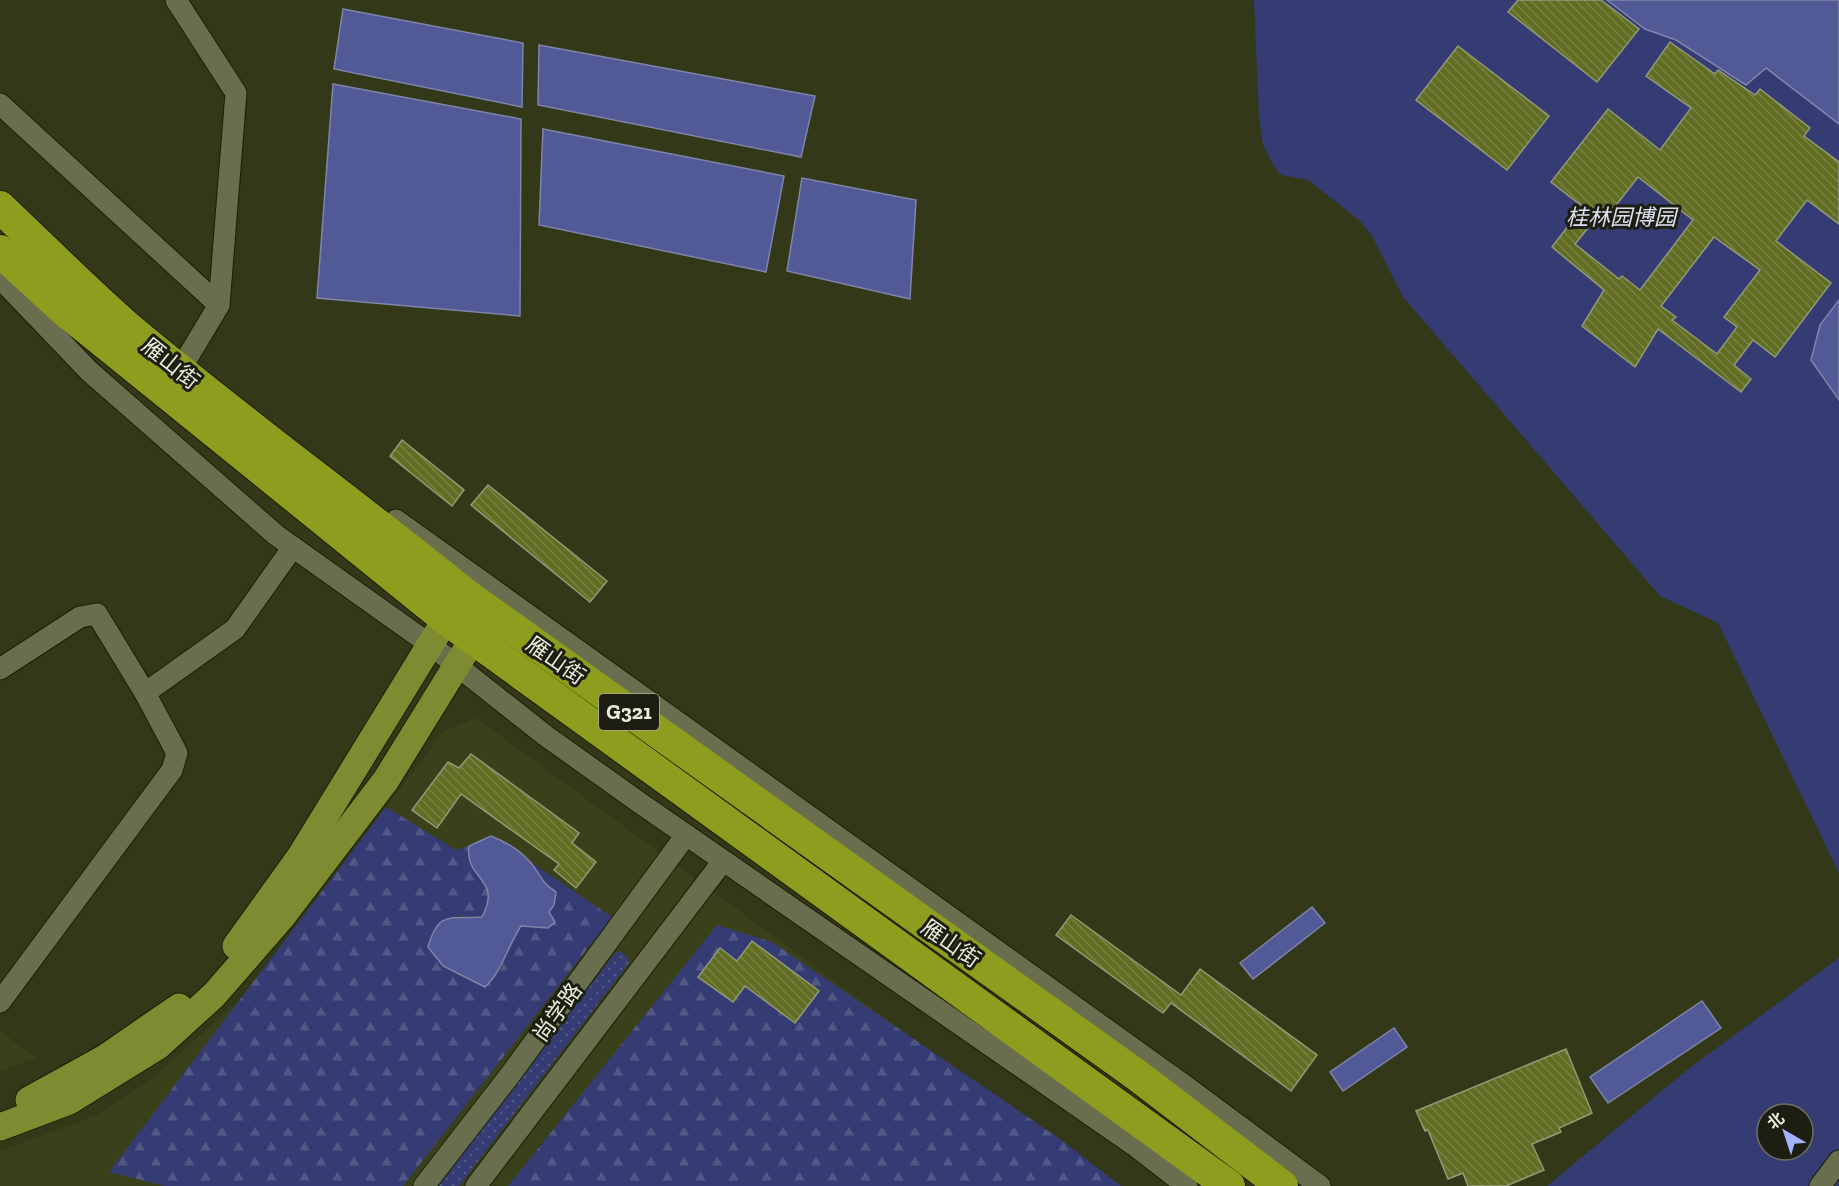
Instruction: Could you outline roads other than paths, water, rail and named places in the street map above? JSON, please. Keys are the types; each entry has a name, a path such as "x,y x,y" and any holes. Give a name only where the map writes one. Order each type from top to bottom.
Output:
{"highway":[{"name":"雁山街","path":"0,207 124,324 183,364 272,445 537,648 1138,1076 1282,1186"},
{"name":"雁山街","path":"0,251 63,309 439,632 474,639 1229,1186"}],"main road":[{"path":"0,1111 43,1094 105,1058 179,1008 231,953 300,857 439,632"},
{"path":"0,1127 69,1101 158,1046 214,995 281,918 386,780 474,639"}],"street":[{"path":"176,0 236,93 219,305 183,364"},
{"path":"0,104 219,305"},
{"path":"0,190 183,364 633,692 1184,1085 1320,1186"},
{"path":"0,278 89,371 293,547 439,632 457,666 546,736 1134,1145 1187,1186"},
{"path":"145,693 242,621 293,547"},
{"path":"0,669 80,617 97,614 145,693 177,753 172,770 0,1002"},
{"name":"尚学路","path":"424,1186 510,1075 686,835"},
{"name":"尚学路","path":"476,1186 723,861"},
{"path":"1820,1186 1839,1161"}],"park label":[{"name":"桂林园博园","path":"1621,217"}]}
